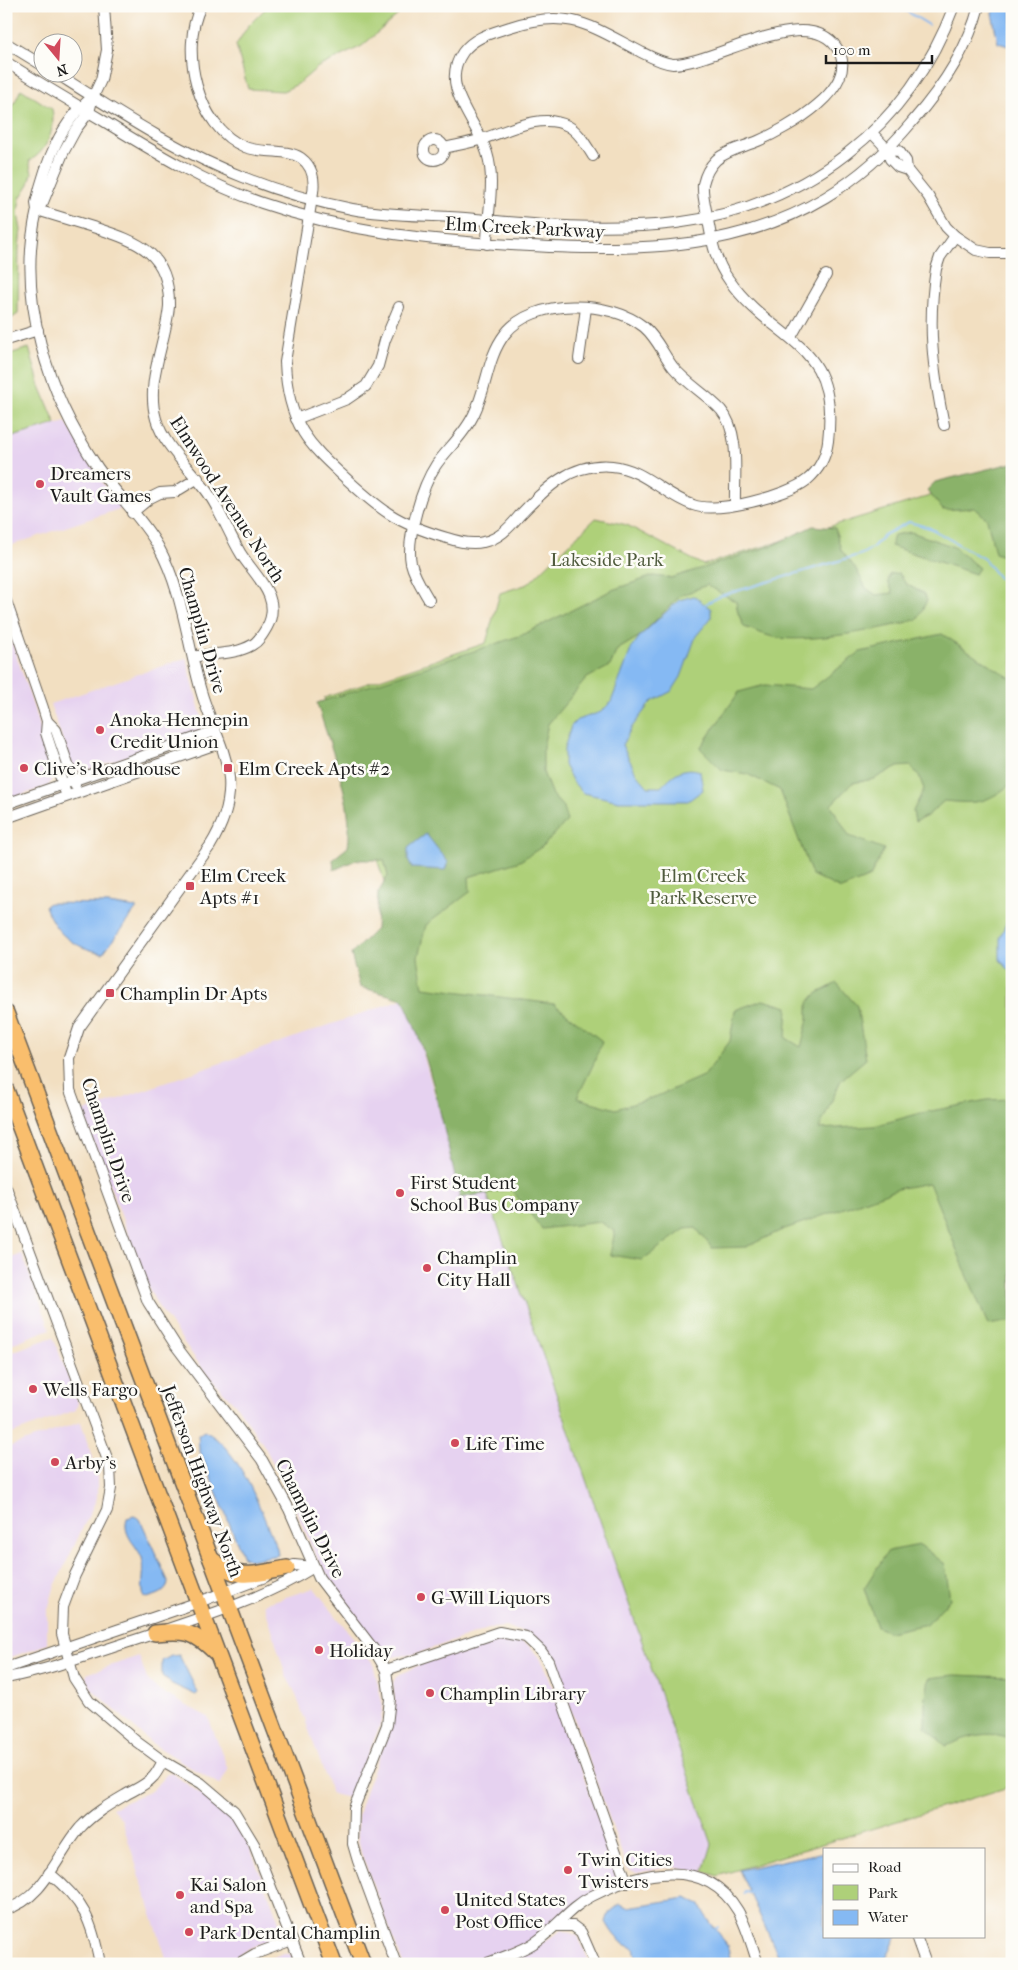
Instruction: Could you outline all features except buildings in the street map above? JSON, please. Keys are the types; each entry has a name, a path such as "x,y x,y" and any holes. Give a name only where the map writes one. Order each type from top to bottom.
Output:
{"highway":[{"name":"Jefferson Highway North","path":"6,1012 363,1964"},
{"path":"6,1090 221,1658 334,1964"},
{"path":"210,1559 232,1574 257,1573 287,1568"},
{"path":"155,1633 180,1630 189,1632 198,1636 221,1658"}],"street":[{"path":"93,97 101,80 107,50 104,6"},
{"path":"200,6 194,22 190,49 192,70 207,110 226,136 243,146 263,152 294,155 303,160 314,178 285,362 287,388 296,418 322,457 375,505 413,528 462,542 486,542 506,531 552,483 564,475 594,466 610,466 639,473 678,499 701,508 735,505 798,486 808,479 824,458 829,432 827,391 821,373 812,359 790,337 758,312 728,279 713,251 703,183 713,162 722,155 760,141 786,127 810,110 838,83 842,64 841,55 830,40 822,35 809,32 782,33 673,64 651,58 581,22 553,17 524,22 474,41 460,56 456,66 455,87 487,154 490,170 487,244"},
{"name":"Elm Creek Parkway","path":"70,82 155,135 202,160 255,182 312,199 353,209 580,226 643,226 708,218 748,207 785,192 839,161 872,133 915,83 934,53 954,6"},
{"name":"Elm Creek Parkway","path":"6,62 194,174 259,202 308,218 382,234 487,244 629,249 711,241 769,224 816,203 888,150 930,102 950,71 967,37 979,6"},
{"path":"6,43 32,59"},
{"name":"Champlin Drive","path":"93,97 80,107 49,157 36,203 37,210 32,237 30,282 38,330 51,375 77,433 100,471 157,546 170,571 201,691 229,779 228,802 218,832 194,869 86,1014 73,1043 68,1074 76,1111 148,1302 176,1346 266,1466 290,1509 314,1567 386,1670"},
{"name":"Champlin Drive","path":"37,210 44,202 68,145 89,112 93,97"},
{"path":"444,148 481,139 527,124 549,122 568,126 584,142 593,156"},
{"path":"872,133 888,150 890,159 898,167 907,170 928,196 946,227 955,236 976,250 990,253 1012,253"},
{"name":"Elmwood Avenue North","path":"37,210 128,237 156,259 163,272 169,294 168,320 154,381 156,420 164,435 198,478 242,555 265,586 272,604 270,622 262,636 252,645 236,652 193,657"},
{"path":"944,425 934,379 930,345 936,269 940,257 955,236"},
{"path":"790,337 826,274"},
{"path":"296,418 348,399 366,386 378,366 385,340 399,307"},
{"path":"429,600 414,573 410,550 413,528 428,478 444,455 466,430 475,414 493,356 506,332 527,315 539,310 554,307 586,308 618,313 644,327 654,337 679,374 721,411 731,429 735,505"},
{"path":"580,359 586,308"},
{"path":"6,340 38,330"},
{"path":"132,512 150,498 160,493 175,492 198,478"},
{"path":"6,601 47,720 56,730 78,792"},
{"path":"47,720 46,734 67,796"},
{"path":"6,804 215,731"},
{"path":"6,818 219,743"},
{"path":"6,1187 110,1466 111,1488 107,1510 74,1575 63,1607 62,1634 78,1686 89,1701 163,1761 214,1792 226,1802 243,1823 263,1863 301,1964"},
{"path":"6,1678 70,1662 155,1633 202,1609 226,1600 294,1565 314,1567"},
{"path":"6,1668 66,1648 282,1585 314,1567"},
{"path":"396,1964 358,1861 353,1844 352,1826 360,1791 387,1725 389,1713 386,1670 499,1632 526,1637 532,1642 548,1661 627,1883"},
{"path":"6,1909 16,1907 31,1897 49,1873 64,1848 82,1827 100,1810 140,1788 153,1777 163,1761"},
{"path":"49,1873 74,1895 85,1911 94,1932 100,1964"},
{"path":"485,1964 535,1943 557,1926 572,1909 592,1896 648,1875 674,1873 695,1876 716,1887 737,1909 758,1964"},
{"path":"557,1926 573,1926 581,1932 594,1964"},
{"path":"917,1938 926,1964"},
{"path":"238,1964 255,1954 292,1940"}],"shaded area":[{"path":"66,422 103,484 122,508 6,547 6,439"},
{"path":"12,642 55,773 48,786 6,800 6,644"},
{"path":"186,658 204,726 202,730 82,772 76,770 71,764 50,704"},
{"path":"403,999 415,1026 441,1117 460,1198 511,1188 632,1610 712,1845 702,1874 678,1867 660,1868 637,1873 627,1868 555,1665 547,1649 537,1639 527,1633 506,1627 491,1628 415,1654 392,1657 384,1656 326,1573 314,1552 287,1489 263,1444 236,1405 207,1375 158,1306 149,1289 82,1112"},
{"path":"22,1254 50,1329 6,1346 6,1260"},
{"path":"53,1337 78,1402 76,1410 6,1436 6,1354"},
{"path":"81,1422 97,1474 97,1498 54,1588 47,1613 47,1644 6,1659 6,1448"},
{"path":"314,1588 373,1663 383,1706 380,1725 350,1798 332,1794 295,1692 286,1676 264,1604"},
{"path":"496,1638 514,1638 529,1646 539,1656 546,1669 618,1875 618,1880 539,1936 524,1944 472,1964 403,1964 361,1853 357,1832 358,1815 365,1792 391,1726 395,1704 393,1683 396,1677 419,1665"},
{"path":"139,1656 147,1679 159,1691 208,1717 228,1769 220,1785 150,1742 92,1689 86,1678 87,1674"},
{"path":"172,1773 224,1811 238,1825 246,1838 282,1929 281,1933 276,1937 245,1950 228,1964 168,1964 121,1818 112,1808 151,1791 167,1774"},
{"path":"562,1930 578,1936 590,1964 500,1964 530,1951"},
{"path":"283,1953 288,1953 293,1957 296,1964 257,1964"}],"green space":[{"path":"268,6 408,6 362,46 318,67 298,84 283,91 248,89 236,45 248,26"},
{"path":"21,89 52,109 53,124 45,146 41,152 29,161 32,173 29,184 20,198 18,213 21,230 18,314 6,322 6,121"},
{"path":"29,348 40,386 56,424 6,439 6,355"},
{"path":"1012,463 1012,552 1006,557 995,553 987,519 975,508 943,510 927,490 935,482"},
{"name":"Elm Creek Park Reserve","path":"1012,471 1012,1786 717,1876 704,1871 712,1844 486,1191 324,698 486,643 500,593 528,584 596,518 627,525 703,565"},
{"path":"813,526 835,528 841,550 856,569 866,588 876,595 893,593 888,582 890,574 899,573 906,584 923,593 927,600 918,619 887,627 846,634 787,639 773,637 744,627 736,602 707,585 680,596 640,636 617,650 610,666 587,678 548,724 543,747 543,772 552,795 563,807 567,821 543,846 520,861 469,877 470,892 426,925 418,957 423,987 554,1004 602,1041 577,1098 616,1109 655,1097 705,1075 730,1041 735,1010 763,1000 788,1007 786,1038 801,1047 808,1019 808,1003 816,994 837,983 857,1006 866,1059 841,1080 819,1129 874,1126 921,1113 987,1100 1012,1099 1012,1321 988,1325 929,1183 901,1188 782,1230 746,1247 712,1248 696,1228 685,1229 642,1260 610,1255 615,1231 600,1222 542,1229 511,1189 460,1198 430,1072 403,999 360,987 351,954 376,929 378,893 388,876 384,860 356,860 334,870 333,859 348,847 348,812 340,774 317,703 522,635 612,590 653,576 671,578 771,546"},
{"path":"911,532 954,547 979,568 975,574 891,546 894,535"},
{"path":"942,634 1012,679 1012,783 995,795 981,801 944,801 927,816 915,822 913,811 924,789 919,776 911,766 896,767 874,779 852,783 831,805 849,836 884,849 870,877 841,889 812,875 780,790 747,774 722,770 700,748 739,692 765,685 811,689 860,652"},
{"path":"920,1545 945,1564 950,1599 927,1624 889,1632 877,1627 864,1588 888,1551"},
{"path":"954,1675 1012,1677 1012,1739 986,1734 970,1737 946,1746 925,1727 925,1703 929,1678"}],"water":[{"path":"997,6 1012,6 1012,47 998,43 992,13"},
{"path":"694,596 711,609 711,618 696,636 681,677 672,691 651,702 632,727 622,745 636,773 648,787 661,787 678,772 694,769 700,771 703,790 688,801 619,801 583,793 573,782 564,765 564,749 571,726 577,720 601,712 611,702 632,647 640,636 679,600"},
{"path":"426,834 448,862 445,870 412,868 408,860 408,848"},
{"path":"49,903 108,904 137,908 103,953 74,943 60,932 54,925 45,906"},
{"path":"1012,910 1012,973 1000,960 1000,937"},
{"path":"204,1431 217,1439 239,1466 257,1500 277,1548 278,1555 250,1560 243,1557 199,1449 198,1435"},
{"path":"134,1516 140,1519 168,1581 164,1591 147,1598 144,1597 143,1592 142,1558 126,1530 127,1518"},
{"path":"179,1655 198,1693 196,1695 172,1684 162,1676 162,1661 171,1656"},
{"path":"823,1852 823,1938 896,1938 887,1956 877,1964 782,1964 739,1870"},
{"path":"686,1898 700,1904 703,1912 727,1947 730,1955 730,1964 634,1964 637,1960 634,1948 617,1938 612,1931 606,1922 609,1913 620,1904 628,1907"}],"waterway":[{"path":"898,6 929,25"},
{"path":"704,605 720,596 862,554 872,548 884,535 909,522 930,528 984,559 999,578"},
{"path":"1007,585 1012,589"},
{"path":"744,1894 745,1892 751,1893"}],"place":[{"name":"Dreamers Vault Games","path":"40,484"},
{"name":"Anoka-Hennepin Credit Union","path":"100,730"},
{"name":"Clive's Roadhouse","path":"24,768"},
{"name":"Elm Creek Apts #2","path":"228,768"},
{"name":"Elm Creek Apts #1","path":"190,886"},
{"name":"Champlin Dr Apts","path":"110,993"},
{"name":"First Student School Bus Company","path":"400,1193"},
{"name":"Champlin City Hall","path":"427,1268"},
{"name":"Wells Fargo","path":"33,1389"},
{"name":"Life Time","path":"455,1443"},
{"name":"Arby's","path":"55,1462"},
{"name":"G-Will Liquors","path":"421,1597"},
{"name":"Holiday","path":"319,1650"},
{"name":"Champlin Library","path":"430,1693"},
{"name":"Twin Cities Twisters","path":"568,1870"},
{"name":"Kai Salon and Spa","path":"180,1895"},
{"name":"United States Post Office","path":"445,1910"},
{"name":"Park Dental Champlin","path":"189,1932"}],"park label":[{"name":"Lakeside Park","path":"607,559"}]}
